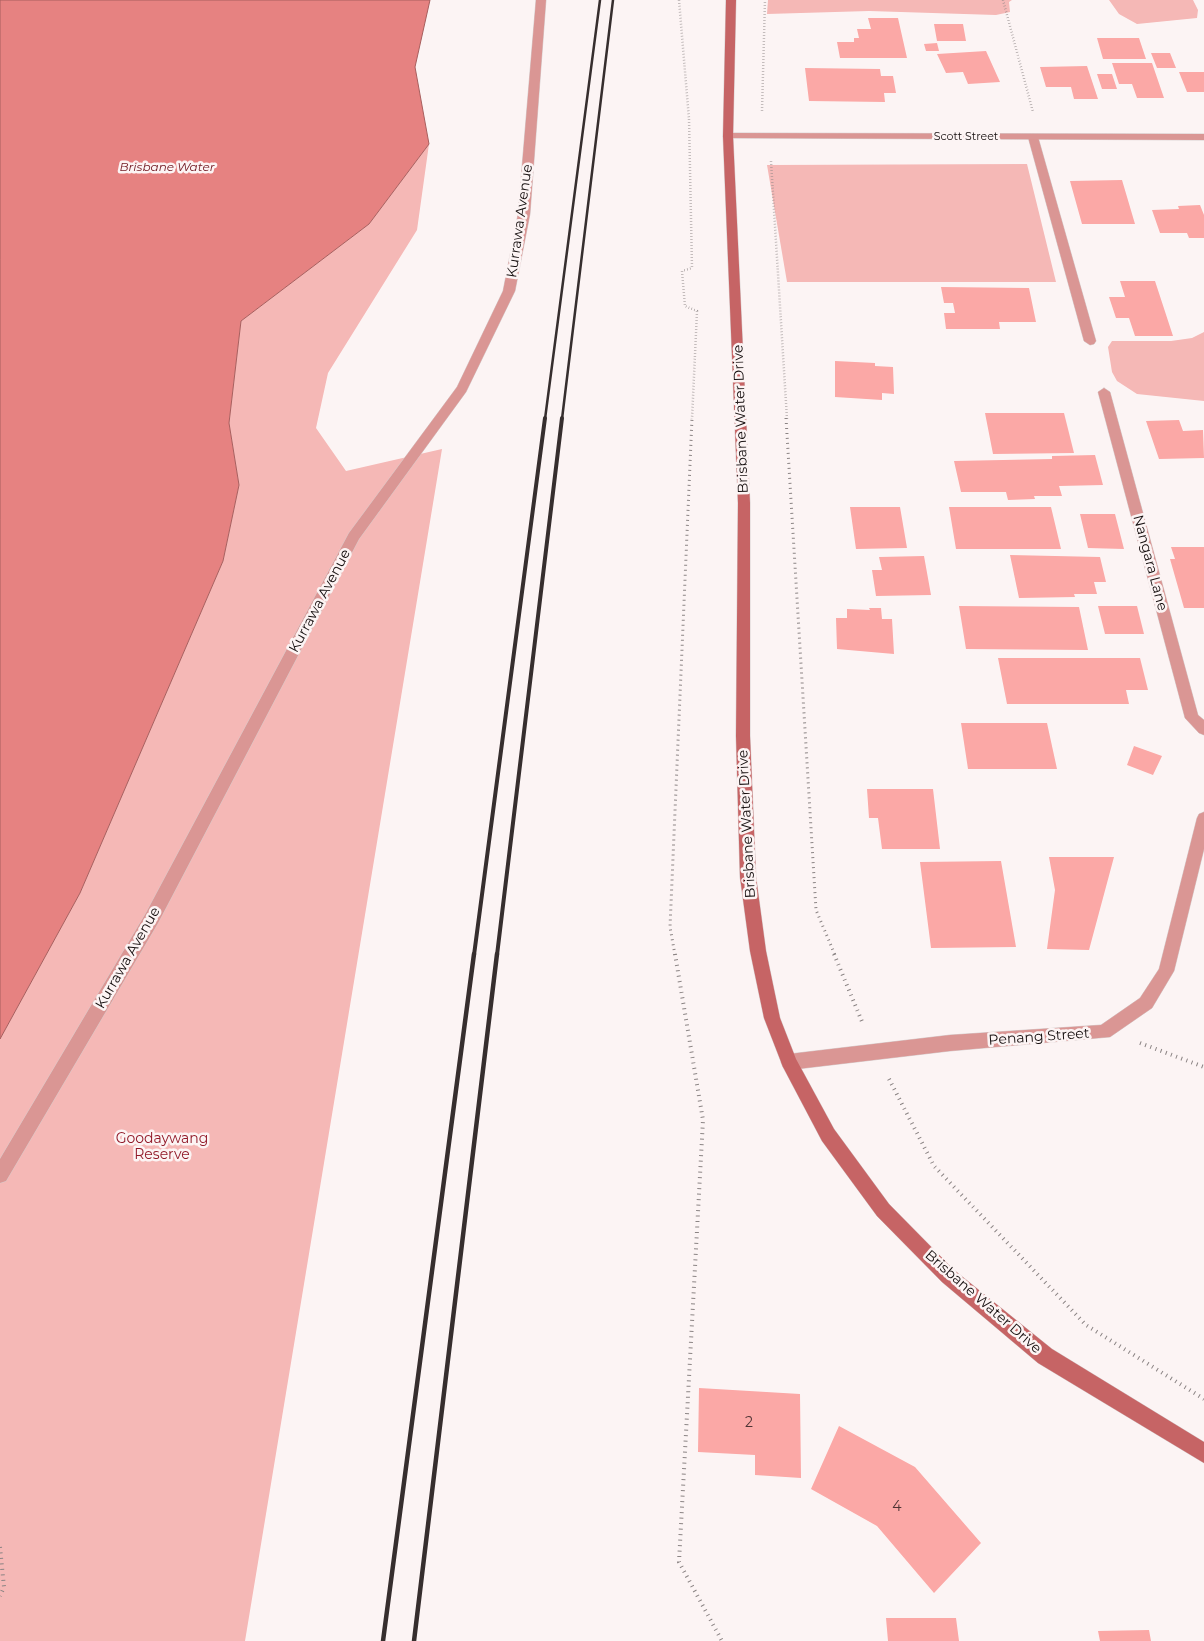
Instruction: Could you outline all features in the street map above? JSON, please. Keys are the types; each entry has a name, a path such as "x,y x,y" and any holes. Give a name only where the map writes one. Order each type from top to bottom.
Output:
{"main road":[{"name":"Brisbane Water Drive","path":"731,0 728,136 744,503 743,736 748,877 758,951 772,1018 789,1062 828,1135 883,1210 948,1276 1044,1356 1204,1453"}],"street":[{"name":"Kurrawa Avenue","path":"0,1175 152,918 354,536 462,389 509,291 524,214 541,0"},
{"name":"Scott Street","path":"728,136 1204,136"},
{"path":"1037,137 1090,340"},
{"name":"Nangara Lane","path":"1104,392 1192,718 1204,729"},
{"name":"Penang Street","path":"789,1062 950,1043 1104,1032 1146,1003 1166,971 1204,818"}],"path":[{"path":"679,0 689,119 692,268 682,272 685,306 697,311 670,927 703,1120 679,1562 722,1641"},
{"path":"765,0 762,115 769,121 816,910 874,1052 934,1166 1086,1325 1204,1399"},
{"path":"1003,0 1037,137"},
{"path":"1104,1032 1204,1067"},
{"path":"0,1547 4,1587 0,1596"}],"green space":[{"path":"768,0 1012,0 1009,2 1010,12 996,15 869,11 767,14"},
{"path":"1109,0 1193,0 1198,10 1197,18 1137,24 1119,14"},
{"name":"Goodaywang Reserve","path":"429,144 417,230 328,373 316,428 346,471 442,449 245,1641 0,1641 0,1039 80,893 223,561 239,485 229,423 241,321 369,224"},
{"path":"1027,164 1056,282 787,282 767,165"},
{"path":"1204,332 1204,401 1137,394 1117,381 1112,372 1108,347 1112,341 1171,341 1192,338"}],"water":[{"name":"Brisbane Water","path":"0,0 430,0 415,67 429,144 369,224 241,321 229,423 239,485 223,561 80,893 0,1039"}],"building":[{"path":"868,18 898,18 907,58 840,58 837,42 854,42 854,38 859,38 857,29 871,29"},
{"path":"934,24 963,24 966,41 937,41"},
{"path":"1097,38 1139,38 1146,59 1103,59"},
{"path":"937,43 939,51 926,51 924,44"},
{"path":"986,51 1000,82 968,84 963,72 946,73 937,54"},
{"path":"1151,53 1170,53 1176,68 1157,68"},
{"path":"1112,63 1152,63 1164,98 1137,98 1132,84 1119,84"},
{"path":"1087,66 1098,99 1074,99 1071,87 1046,87 1040,67"},
{"path":"805,68 880,69 881,76 893,76 896,93 884,93 885,102 809,101"},
{"path":"1179,72 1204,72 1204,92 1187,92"},
{"path":"1097,74 1112,74 1117,89 1102,89"},
{"path":"1122,180 1135,224 1082,224 1070,181"},
{"path":"1200,205 1204,215 1204,238 1189,238 1187,233 1160,233 1152,210 1179,209 1178,206"},
{"path":"1120,281 1155,281 1173,336 1135,336 1129,318 1116,318 1109,297 1125,297"},
{"path":"941,287 1029,288 1036,322 999,322 1000,329 946,329 944,313 955,313 953,303 944,303"},
{"path":"835,361 875,363 875,366 893,367 894,394 882,393 882,400 835,397"},
{"path":"985,413 1064,413 1074,453 993,454"},
{"path":"1179,420 1183,431 1203,430 1204,458 1159,459 1146,421"},
{"path":"1095,455 1103,485 1059,486 1062,496 1034,496 1035,499 1008,500 1006,492 961,492 954,461 1052,459 1052,456"},
{"path":"850,507 900,507 907,548 856,549"},
{"path":"949,507 1051,507 1061,549 956,549"},
{"path":"1080,514 1115,514 1124,549 1088,548"},
{"path":"1171,547 1204,547 1204,608 1184,608 1170,559 1175,559"},
{"path":"1010,555 1100,557 1106,582 1094,582 1097,594 1074,594 1075,597 1019,598"},
{"path":"924,556 931,595 876,596 872,570 882,570 879,557"},
{"path":"959,606 1079,607 1088,650 966,649"},
{"path":"1098,606 1137,606 1144,634 1105,634"},
{"path":"869,608 881,608 882,619 892,619 894,654 837,649 836,618 847,618 847,609 870,610"},
{"path":"998,658 1140,658 1148,690 1126,690 1129,704 1007,704"},
{"path":"961,723 1047,723 1057,769 968,769"},
{"path":"1134,746 1162,756 1153,775 1127,765"},
{"path":"867,789 933,789 940,849 882,849 878,818 869,818"},
{"path":"1049,857 1114,857 1089,950 1047,949 1055,890"},
{"path":"1001,861 1016,947 931,948 920,862"},
{"path":"699,1388 800,1394 801,1478 755,1475 755,1455 698,1452"},
{"path":"839,1426 915,1467 981,1543 934,1593 877,1526 811,1489"},
{"path":"886,1618 956,1618 959,1641 888,1641"},
{"path":"1149,1630 1151,1641 1100,1641 1098,1631"}],"railway":[{"path":"545,419 600,0"},
{"path":"562,419 613,0"},
{"path":"474,955 545,418"},
{"path":"497,955 562,418"},
{"path":"383,1641 474,954"},
{"path":"414,1641 497,954"}]}
